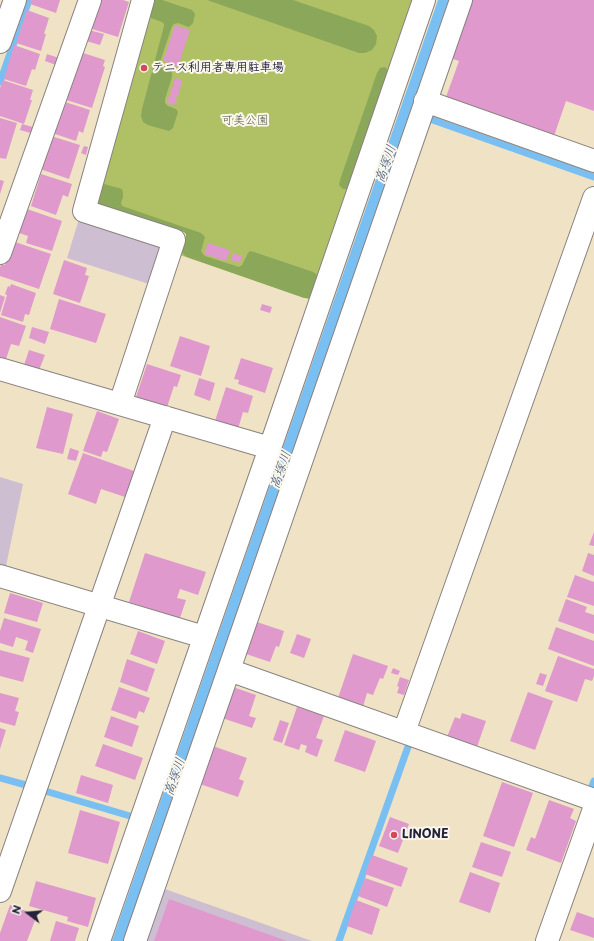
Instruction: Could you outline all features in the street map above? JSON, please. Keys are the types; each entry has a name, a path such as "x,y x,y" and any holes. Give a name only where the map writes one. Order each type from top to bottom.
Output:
{"street":[{"path":"0,42 15,0"},
{"path":"0,252 90,0"},
{"path":"120,404 174,240 84,210 143,0"},
{"path":"98,941 424,0"},
{"path":"135,941 461,0"},
{"path":"425,101 594,162"},
{"path":"404,732 594,198"},
{"path":"0,369 270,448"},
{"path":"0,891 165,418"},
{"path":"0,576 204,637"},
{"path":"230,670 594,800"},
{"path":"547,941 594,809"}],"shaded area":[{"path":"79,219 161,246 149,284 67,258"},
{"path":"0,477 23,484 5,571 0,569"},
{"path":"162,888 312,941 144,941"}],"green space":[{"name":"可美公園","path":"153,0 415,0 311,300 180,255 186,236 184,232 97,204"},
{"path":"154,0 162,0 192,10 195,14 193,23 189,27 178,23 172,26 161,59 161,63 172,72 165,103 176,109 178,112 173,128 169,131 148,125 143,122 141,116 164,26 162,22 151,18 150,15"},
{"path":"207,0 293,0 369,26 374,30 377,36 376,44 372,50 365,53 359,53"},
{"path":"385,67 389,71 348,189 343,189 339,185 340,180 377,73 380,68"},
{"path":"104,184 122,189 122,206 201,233 205,237 201,251 205,256 239,267 242,265 250,251 313,272 318,277 311,296 304,298 187,257 182,252 182,247 186,236 184,232 99,204 98,200"}],"water":[{"name":"高塚川","path":"438,0 449,0 123,941 112,941"}],"building":[{"path":"31,0 60,0 56,13 30,4"},
{"path":"99,0 123,0 129,2 118,37 89,28"},
{"path":"470,0 594,0 594,111 566,101 554,136 446,97 459,61 450,58"},
{"path":"27,10 49,18 41,51 16,43"},
{"path":"175,25 190,30 178,67 163,61"},
{"path":"89,30 104,34 100,45 86,41"},
{"path":"14,45 40,54 35,70 32,69 26,86 4,79"},
{"path":"80,52 105,60 103,66 105,67 92,108 63,99"},
{"path":"47,54 62,59 59,66 45,61"},
{"path":"177,78 181,80 182,85 179,88 180,93 176,97 177,102 173,105 168,103 167,98 171,95 170,90 174,86 173,81"},
{"path":"3,80 33,90 30,100 32,100 24,124 0,116 0,88"},
{"path":"62,101 90,110 83,133 79,131 76,141 52,133"},
{"path":"0,118 17,123 6,159 0,158"},
{"path":"22,124 36,128 34,134 20,130"},
{"path":"51,136 80,145 69,179 40,169"},
{"path":"84,146 88,147 86,155 81,153"},
{"path":"41,174 72,184 68,197 63,195 56,215 31,206"},
{"path":"0,180 4,181 0,194"},
{"path":"24,208 62,221 52,251 26,243 28,236 16,232"},
{"path":"12,241 51,254 39,289 0,276 1,264 5,265"},
{"path":"208,243 230,250 226,261 204,254"},
{"path":"233,253 242,256 240,263 231,260"},
{"path":"64,260 87,268 85,275 89,276 80,303 53,294"},
{"path":"11,284 36,293 29,315 25,314 23,322 1,315 7,295 5,294 8,286 10,287"},
{"path":"0,295 5,297 0,313"},
{"path":"59,299 106,314 96,343 50,329"},
{"path":"262,304 272,307 270,313 260,310"},
{"path":"0,317 26,326 19,346 11,344 5,362 0,360"},
{"path":"32,327 49,332 45,344 29,338"},
{"path":"180,336 210,346 201,376 170,366"},
{"path":"29,350 45,355 39,370 24,365"},
{"path":"241,358 273,368 265,393 238,384 239,380 234,379"},
{"path":"147,364 181,375 177,387 174,386 167,407 136,397"},
{"path":"199,378 215,383 210,401 194,395"},
{"path":"226,387 253,396 248,413 243,412 238,429 215,421"},
{"path":"47,407 73,414 63,454 36,448"},
{"path":"97,411 119,419 107,452 103,451 101,457 83,451"},
{"path":"70,448 79,451 76,461 67,459"},
{"path":"83,453 134,471 125,497 101,489 96,504 68,494"},
{"path":"594,532 594,546 589,545"},
{"path":"145,553 206,572 198,595 180,589 177,598 186,600 180,618 129,602"},
{"path":"588,553 594,555 594,576 582,571"},
{"path":"575,575 594,582 594,606 567,597"},
{"path":"10,593 43,603 37,622 4,613"},
{"path":"566,599 587,607 585,612 594,615 594,634 558,621"},
{"path":"4,618 41,629 33,653 25,650 28,641 16,637 13,647 0,643 0,631"},
{"path":"257,622 284,631 279,647 276,646 270,662 246,654"},
{"path":"556,627 594,641 594,666 548,649"},
{"path":"138,631 165,641 157,664 130,654"},
{"path":"297,634 311,639 304,658 290,653"},
{"path":"0,650 30,658 23,682 0,676"},
{"path":"353,654 388,666 383,679 380,678 373,695 367,693 363,707 338,698"},
{"path":"558,656 594,669 592,681 585,679 577,702 545,691"},
{"path":"127,659 155,669 147,692 120,682"},
{"path":"393,668 400,671 398,675 391,673"},
{"path":"540,673 547,675 543,686 536,684"},
{"path":"400,677 409,680 404,695 397,693 399,687 397,686"},
{"path":"119,687 150,698 144,713 139,711 136,719 111,710"},
{"path":"233,687 256,695 249,716 256,718 252,728 222,718"},
{"path":"528,692 553,701 535,750 510,741"},
{"path":"0,693 19,698 15,711 19,712 15,726 0,722"},
{"path":"297,707 324,716 316,738 323,740 317,757 305,752 307,746 301,744 299,750 284,745"},
{"path":"462,713 486,721 477,747 447,737 455,717 460,719"},
{"path":"111,716 139,726 132,747 104,737"},
{"path":"280,720 289,723 282,743 273,740"},
{"path":"0,728 6,730 0,749"},
{"path":"345,730 376,741 365,772 334,761"},
{"path":"103,744 143,758 135,780 95,766"},
{"path":"213,746 247,758 239,779 244,781 238,797 200,784"},
{"path":"81,775 113,785 108,803 76,793"},
{"path":"502,782 533,793 514,847 483,836"},
{"path":"549,800 574,809 570,818 576,821 561,863 526,850 531,837 535,839"},
{"path":"80,810 120,822 108,864 68,853"},
{"name":"LINONE","path":"390,817 409,824 398,853 379,846"},
{"path":"481,842 511,852 502,877 472,867"},
{"path":"372,855 408,868 401,887 365,874"},
{"path":"470,872 500,883 490,913 459,902"},
{"path":"365,878 394,888 387,907 358,896"},
{"path":"36,881 96,898 88,927 67,921 68,917 29,906"},
{"path":"169,899 287,941 154,941"},
{"path":"356,900 380,909 372,935 347,926"},
{"path":"10,905 37,915 27,941 0,941 0,933"},
{"path":"577,912 594,918 594,938 570,930"},
{"path":"56,921 79,928 75,941 50,941"}],"waterway":[{"path":"0,82 29,0"},
{"path":"427,118 594,177"},
{"path":"339,941 409,744"},
{"path":"0,778 26,785"},
{"path":"592,786 594,781"},
{"path":"45,791 130,816"}],"place":[{"name":"テニス利用者専用駐車場","path":"144,68"},
{"name":"LINONE","path":"394,835"}]}
